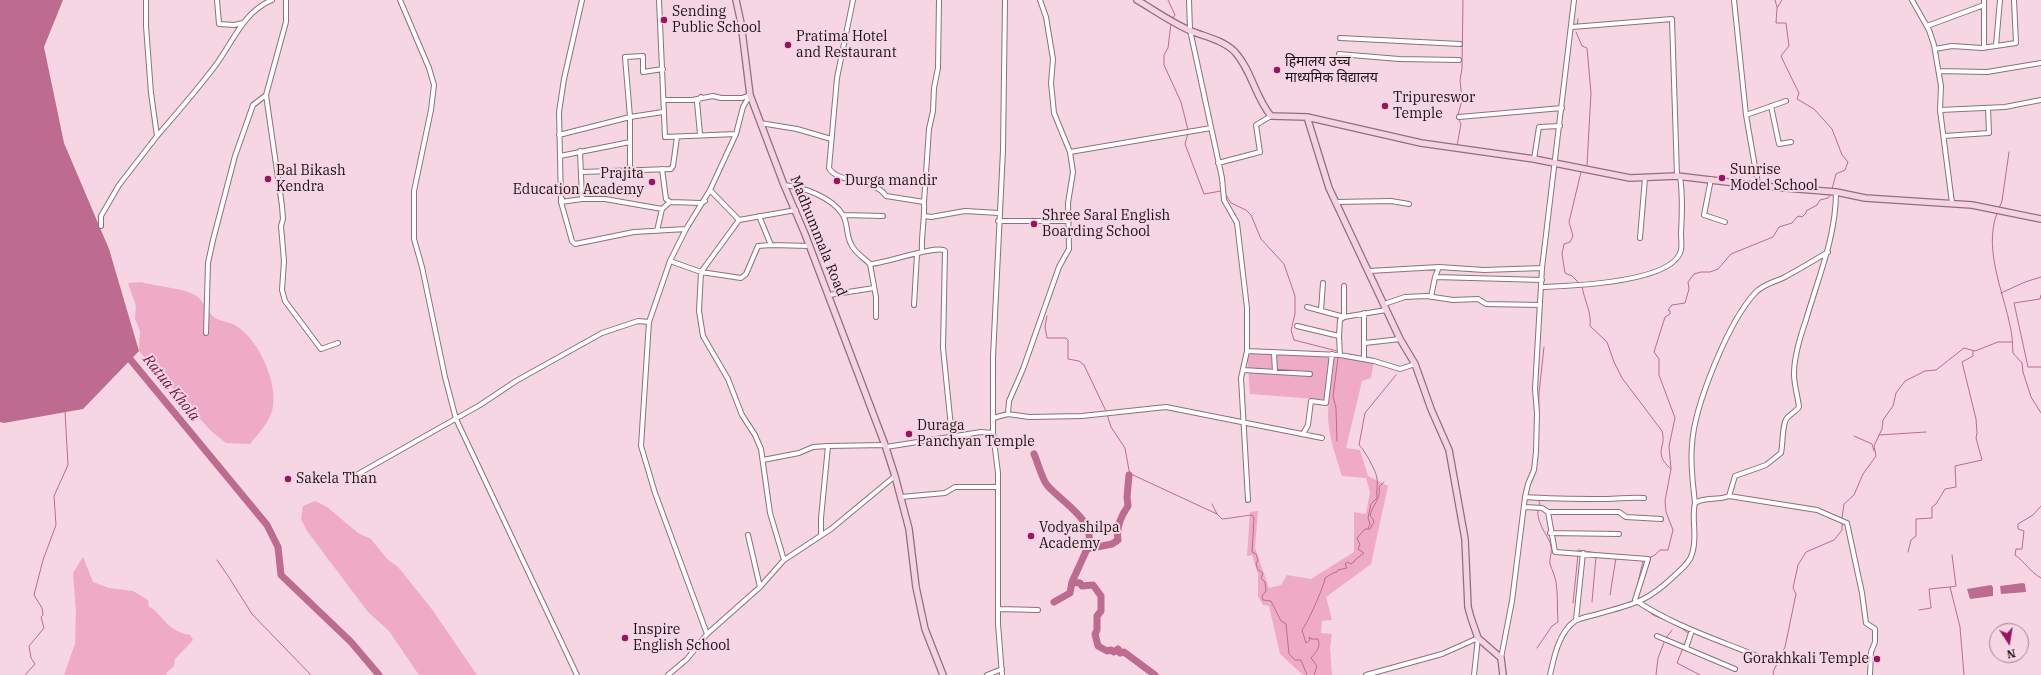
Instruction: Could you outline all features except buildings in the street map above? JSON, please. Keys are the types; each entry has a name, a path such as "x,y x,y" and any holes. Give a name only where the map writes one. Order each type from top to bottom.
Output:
{"street":[{"path":"146,0 150,93 157,136"},
{"path":"217,0 219,24 234,25 243,23"},
{"path":"101,226 101,216 119,185 157,136 217,64 243,23 255,9 272,0"},
{"path":"286,0 286,22 266,95 282,206 281,234 284,261 282,290 285,301 321,349 338,343"},
{"path":"400,0 429,68 434,85 431,110 414,192 414,239 422,267 445,377 456,419 577,675"},
{"path":"582,0 564,79 559,112 561,202 572,241 575,244 634,232 686,229"},
{"path":"659,0 665,137 700,134 736,134"},
{"name":"Madhummala Road","path":"736,0 742,30 750,95 784,185 796,210 829,295 895,476 909,529 912,566 925,630 943,675"},
{"path":"853,0 837,78 829,168 833,173 879,187 886,196 924,202"},
{"path":"922,252 921,237 925,216 924,202 929,129 934,111 934,88 938,68 939,0"},
{"path":"1002,675 998,624 1000,609 997,487 998,473 993,433 993,357 998,222 1003,150 1005,0"},
{"path":"1008,414 1009,400 1023,369 1059,267 1069,248 1068,204 1074,172 1070,152 1054,113 1050,83 1053,59 1046,17 1040,0"},
{"path":"1137,0 1190,30 1222,42 1234,51 1249,74 1260,99 1271,116"},
{"path":"1189,0 1190,30 1222,178 1224,200 1237,223 1247,308 1247,351 1241,378 1248,500"},
{"path":"1503,675 1501,658 1512,601 1516,558 1525,507 1525,497 1528,484 1534,470 1536,452 1538,413 1535,389 1542,268 1572,27 1574,0"},
{"path":"1734,0 1746,115 1758,184"},
{"path":"1912,0 1927,26 1935,49 1941,86 1940,110 1952,203"},
{"path":"1996,45 2000,0"},
{"path":"1935,49 1952,46 1984,47 2016,43 2014,0"},
{"path":"1927,26 1984,2 1984,47"},
{"path":"1542,287 1582,286 1641,277 1671,264 1681,251 1683,212 1678,176 1672,19 1572,27"},
{"path":"1340,38 1460,44"},
{"path":"1339,54 1399,59 1459,60"},
{"path":"630,170 630,116 625,57 643,56 643,72 662,69"},
{"path":"1938,72 1987,72 2041,63"},
{"path":"206,333 208,263 213,240 235,156 253,105 266,95"},
{"path":"664,100 692,100 701,97 713,96 733,98 750,95"},
{"path":"707,634 655,493 642,451 641,431 648,322 670,261 686,229 710,190 736,134 743,107 750,95"},
{"path":"700,134 697,102 701,97"},
{"path":"1940,110 2006,107 2041,100"},
{"path":"1746,115 1786,101"},
{"path":"1771,106 1779,144 1791,142"},
{"path":"1459,117 1562,108"},
{"path":"1944,136 1989,133 1988,108"},
{"path":"560,135 630,116 663,112"},
{"path":"1218,163 1260,152 1256,125 1271,116 1307,117 1421,143 1534,159 1608,174 1644,178 1678,176 1836,192 1865,198 1952,203 1994,209 2041,219"},
{"path":"1307,117 1324,173 1336,202 1400,339 1415,364 1431,409 1450,450 1465,538 1468,607 1478,638 1474,675"},
{"path":"760,123 797,129 831,139"},
{"path":"1534,159 1539,127 1560,126"},
{"path":"1070,152 1211,128"},
{"path":"581,172 672,168 677,137"},
{"path":"560,156 630,142"},
{"path":"580,151 582,199"},
{"path":"662,169 666,199 670,202 701,203 705,200"},
{"path":"1640,238 1644,178"},
{"path":"1711,179 1704,215 1725,222"},
{"path":"784,185 799,186 818,196 843,215 883,216"},
{"path":"710,190 739,220"},
{"path":"1729,496 1735,476 1766,465 1781,453 1784,439 1784,424 1787,418 1800,407 1794,374 1798,349 1821,270 1828,252 1836,210 1836,192"},
{"path":"561,202 562,196"},
{"path":"561,202 605,198 662,209"},
{"path":"1336,202 1371,201 1409,204"},
{"path":"657,231 662,209 670,202"},
{"path":"784,560 770,513 761,449 755,435 742,415 728,379 703,336 699,311 701,272 739,220 796,210"},
{"path":"925,216 931,217 965,211 999,213"},
{"path":"843,215 850,244 870,264 876,297 876,317"},
{"path":"759,216 771,245"},
{"path":"998,222 1068,221"},
{"path":"670,261 701,272 741,278 746,274 758,246 810,246"},
{"path":"870,264 878,264 939,248 945,251 943,348 952,437"},
{"path":"1550,675 1560,640 1567,628 1576,620 1639,602 1662,587 1681,570 1692,554 1695,530 1693,513 1695,503 1692,444 1701,402 1729,332 1756,292 1763,286 1782,278 1828,252"},
{"path":"914,305 917,254"},
{"path":"1369,271 1439,267 1484,270 1542,268"},
{"path":"1431,297 1435,277 1439,267"},
{"path":"1435,277 1542,280"},
{"path":"1321,310 1323,283"},
{"path":"1340,355 1339,336 1340,320 1344,317 1344,286"},
{"path":"829,295 874,288"},
{"path":"1384,304 1405,297 1431,297 1453,300 1478,299 1486,304 1540,305"},
{"path":"1307,307 1344,317 1386,310"},
{"path":"1364,313 1364,359"},
{"path":"358,474 456,419 516,381 602,333 638,321 648,322"},
{"path":"1297,326 1339,336"},
{"path":"1365,343 1400,339"},
{"path":"1247,351 1332,354 1364,359 1400,369 1415,364"},
{"path":"1274,352 1275,372"},
{"path":"1304,434 1308,425 1311,401 1326,403 1332,354"},
{"path":"1243,370 1310,374"},
{"path":"993,418 1008,414 1029,417 1082,416 1166,407 1322,438"},
{"path":"762,460 799,453 813,447 885,446 981,432 993,433"},
{"path":"821,535 823,486 827,466 828,446"},
{"path":"668,675 687,659 707,634 760,587 784,560 831,529 895,476"},
{"path":"900,497 945,493 953,488 997,487"},
{"path":"1695,503 1700,499 1717,500 1729,496 1817,510 1847,523 1862,593 1866,623 1875,629 1875,642 1871,652 1870,675"},
{"path":"1525,497 1558,499 1613,499 1626,497 1644,498"},
{"path":"1525,507 1542,508 1548,512 1620,512 1626,517 1661,519"},
{"path":"1548,512 1550,533 1555,552 1648,559 1635,600 1645,608 1692,630 1757,656"},
{"path":"1550,533 1619,534"},
{"path":"748,534 760,587"},
{"path":"1576,620 1583,553"},
{"path":"1000,609 1038,610"},
{"path":"1686,648 1692,630"},
{"path":"1657,636 1735,669"},
{"path":"1478,638 1501,658"},
{"path":"1366,675 1442,654 1478,638"},
{"path":"987,675 1002,669"}],"shaded area":[{"path":"0,0 63,0 44,47 64,143 109,249 139,351 83,409 4,423 0,422"},
{"path":"141,282 182,290 195,295 201,300 212,316 238,327 254,343 261,354 271,379 273,403 271,414 267,422 250,444 226,443 211,431 139,351 140,331 135,319 136,306 128,283"},
{"path":"1247,351 1340,355 1374,361 1371,378 1362,381 1346,448 1360,450 1368,476 1388,486 1371,564 1326,597 1332,620 1322,621 1321,633 1332,634 1330,648 1332,675 1303,675 1280,654 1269,606 1263,605 1258,596 1258,574 1252,555 1247,556 1250,512 1258,511 1255,548 1269,588 1281,585 1287,575 1311,579 1354,552 1354,512 1366,514 1370,492 1366,478 1342,476 1333,448 1329,429 1329,400 1250,394"},
{"path":"315,501 327,507 358,533 371,539 387,559 398,567 431,608 477,675 419,675 389,631 368,612 307,531 301,519 303,506"},
{"path":"83,557 93,582 109,588 133,591 148,600 149,607 153,609 170,627 181,633 190,635 193,640 175,659 174,666 166,673 167,675 64,675 75,644 76,612 73,573"},
{"path":"2025,584 2026,592 2001,594 2000,586"},
{"path":"1991,585 1993,587 1993,596 1970,599 1967,589"}],"waterway":[{"path":"1168,0 1175,15 1173,18"},
{"path":"1458,115 1462,100 1460,80 1462,69 1463,0"},
{"path":"1775,0 1777,7"},
{"path":"1782,0 1777,8 1776,23 1786,23 1789,46 1781,56 1799,93 1797,99 1814,109 1832,129 1842,155 1848,162 1845,170 1836,174 1832,189"},
{"path":"1577,26 1578,19"},
{"path":"1171,23 1168,48 1164,55 1164,65 1181,102 1188,130"},
{"path":"1576,32 1582,46 1587,48 1591,93 1587,165"},
{"path":"1457,146 1461,124 1458,118"},
{"path":"1188,133 1185,144 1204,194 1221,191"},
{"path":"1999,208 2002,201 2009,152"},
{"path":"1580,284 1572,276 1565,273 1562,254 1564,244 1570,242 1573,236 1569,222 1581,172"},
{"path":"1671,469 1669,446 1675,418 1659,375 1659,359 1654,352 1665,317 1670,314 1670,311 1668,310 1672,305 1685,303 1689,289 1688,282 1694,274 1710,272 1718,269 1731,254 1773,237 1779,227 1792,223 1798,216 1802,217 1806,211 1817,205 1820,200 1828,198 1831,194"},
{"path":"1226,195 1231,203 1246,210 1251,215 1261,239 1284,264 1295,296 1295,314 1291,330 1294,340 1337,351"},
{"path":"1997,213 1993,228 1992,244 1997,275 2009,322 2013,353 2022,363 2023,372 2031,397 2041,413"},
{"path":"2001,293 2025,282 2041,277"},
{"path":"1582,286 1589,311 1590,326 1607,342 1614,362 1622,378 1662,431 1663,442 1661,454 1665,463 1671,469 1665,501 1666,512 1673,530 1668,550 1660,550 1649,558"},
{"path":"2041,295 2040,299 2014,303 2028,367 2041,367"},
{"path":"1047,316 1045,327 1047,338 1066,338 1068,340 1068,359 1079,361 1084,365 1106,411"},
{"path":"1842,518 1844,504 1854,495 1863,474 1876,456 1874,446 1882,429 1883,420 1893,406 1896,393 1905,381 1925,371 1936,370 1964,348 1975,351 1998,342 2012,342"},
{"path":"1538,447 1539,393 1544,347"},
{"path":"1908,552 1911,540 1916,536 1916,519 1932,518 1932,507 1936,504 1945,489 1956,487 1955,466 1982,460 1976,438 1976,419 1962,362 1973,356 1973,351"},
{"name":"Ratua Khola","path":"125,353 267,525 278,547 281,575 351,642 379,675"},
{"path":"1337,441 1336,408 1333,396 1338,358"},
{"path":"1368,528 1370,524 1368,518 1371,504 1377,498 1377,478 1370,460 1359,445 1365,413 1396,375"},
{"path":"25,675 35,664 31,658 29,646 44,628 41,617 43,615 42,608 34,595 43,560 56,525 54,496 68,465 65,411"},
{"path":"1107,414 1111,427 1125,448 1130,476 1133,475 1217,514"},
{"path":"1879,435 1926,432"},
{"path":"1854,436 1872,444 1874,451"},
{"path":"1034,454 1047,485 1084,521 1088,530 1089,539 1087,549"},
{"path":"1054,602 1070,593 1072,582 1087,549 1112,544 1118,540 1120,522 1128,506 1127,497 1129,475"},
{"path":"1314,675 1317,666 1311,658 1316,652 1319,642 1318,639 1312,639 1309,637 1310,640 1306,643 1302,630 1308,621 1322,589 1325,578 1338,570 1347,568 1345,564 1348,562 1351,564 1364,553 1358,549 1360,545 1357,538 1365,529 1370,529 1374,522 1370,516 1379,495 1379,487 1384,482"},
{"path":"1537,499 1540,503 1538,507"},
{"path":"1212,504 1217,514 1222,519 1252,515 1254,518 1252,552 1256,554 1258,560 1256,564 1258,570 1263,573 1261,578 1265,582 1266,591 1262,596 1263,600 1271,601 1281,621 1286,624 1289,654 1295,660 1301,660 1307,675"},
{"path":"2041,506 2033,515 2018,524 2018,529 2024,531 2022,549 2016,549 2015,555 2041,578"},
{"path":"1537,648 1552,626 1558,622 1556,582 1550,564 1551,547 1540,522 1538,510"},
{"path":"1774,675 1773,672 1785,647 1796,594 1793,588 1798,565 1806,552 1834,540 1842,530 1842,521"},
{"path":"1578,552 1578,550 1596,553"},
{"path":"1573,603 1578,555"},
{"path":"1952,555 1956,586 1950,587 1960,627 1964,675"},
{"path":"1592,602 1596,557"},
{"path":"1610,595 1616,558"},
{"path":"217,560 252,614 311,675"},
{"path":"1635,595 1643,561"},
{"path":"1072,582 1080,583 1082,586 1093,585 1101,596 1101,611 1097,616 1097,630 1095,634 1098,646 1107,651 1111,650 1114,652 1118,649 1120,653 1124,652 1155,675"},
{"path":"1919,610 1931,608 1929,589 1950,587"},
{"path":"1647,610 1653,615 1674,624"},
{"path":"1679,626 1689,634 1684,645"},
{"path":"1666,638 1672,630"},
{"path":"1656,675 1658,658 1665,640"},
{"path":"1683,648 1677,663 1700,675"}],"place":[{"name":"Sending Public School","path":"664,20"},
{"name":"Pratima Hotel and Restaurant","path":"788,45"},
{"name":"हिमालय उच्च माध्यमिक विद्यालय","path":"1277,70"},
{"name":"Tripureswor Temple","path":"1385,106"},
{"name":"Sunrise Model School","path":"1722,178"},
{"name":"Bal Bikash Kendra","path":"268,179"},
{"name":"Durga mandir","path":"837,181"},
{"name":"Prajita Education Academy","path":"652,182"},
{"name":"Shree Saral English Boarding School","path":"1034,224"},
{"name":"Duraga Panchyan Temple","path":"909,434"},
{"name":"Sakela Than","path":"288,479"},
{"name":"Vodyashilpa Academy","path":"1031,536"},
{"name":"Inspire English School","path":"625,638"},
{"name":"Gorakhkali Temple","path":"1877,659"}]}
